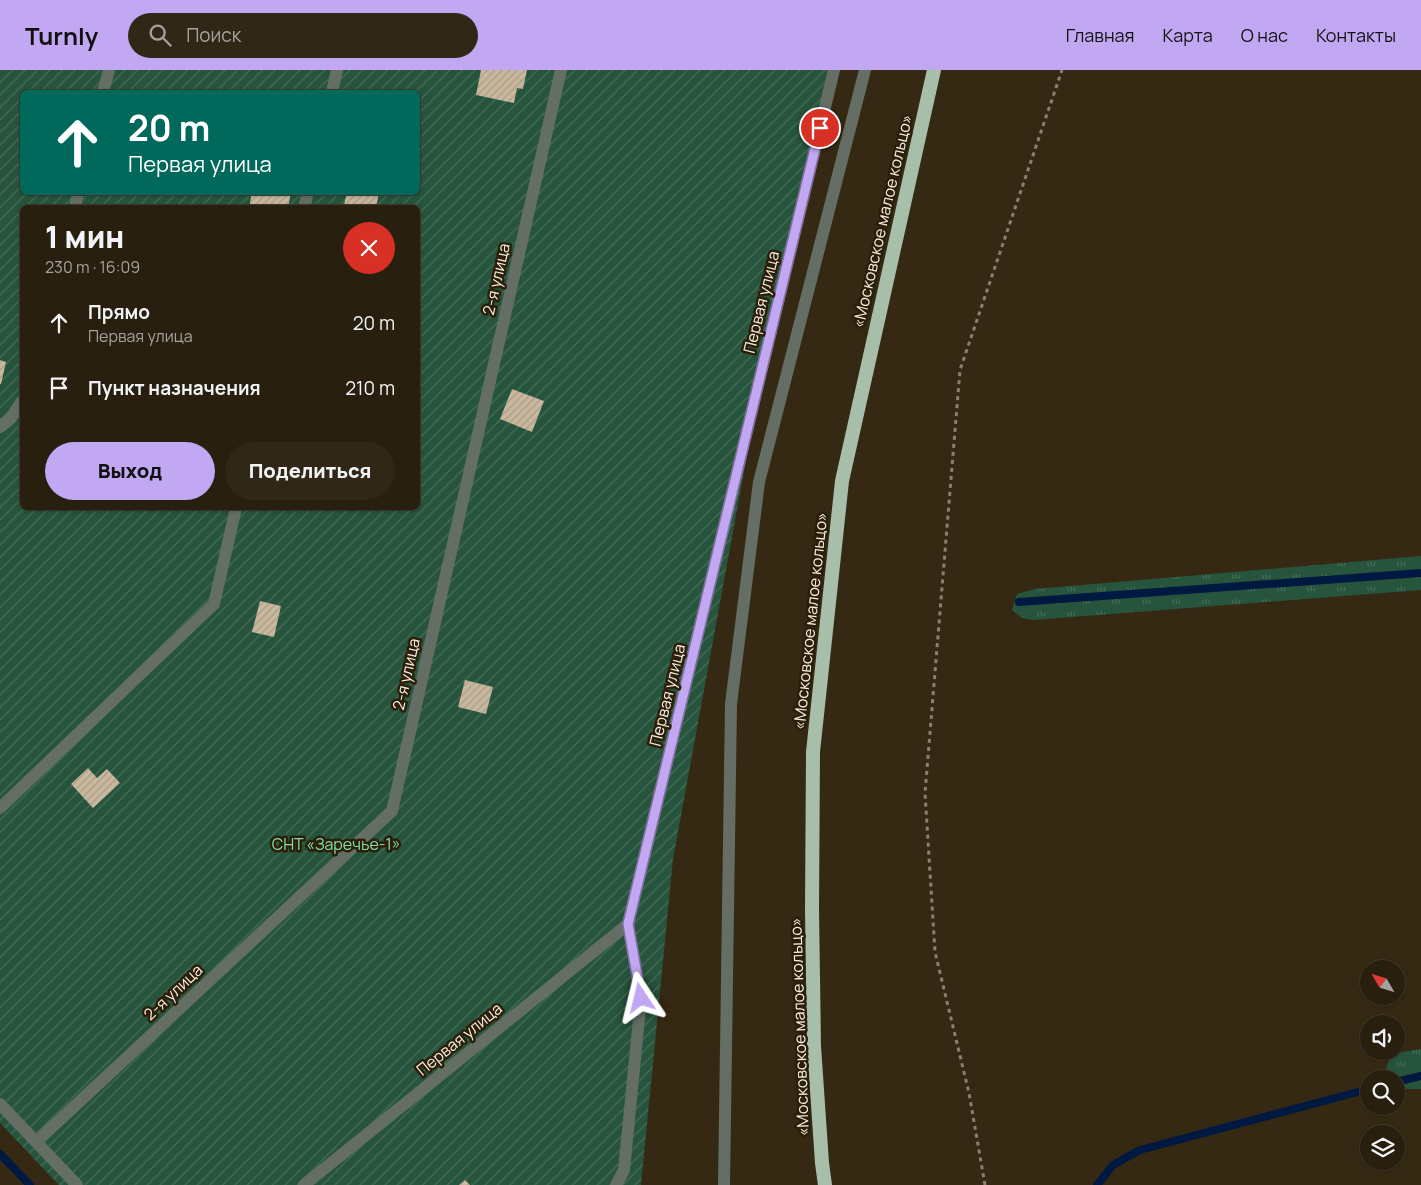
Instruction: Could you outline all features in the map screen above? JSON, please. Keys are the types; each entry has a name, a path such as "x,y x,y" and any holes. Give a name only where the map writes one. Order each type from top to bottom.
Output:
{"highway":[{"name":"«Московское малое кольцо»","path":"825,1185 814,1046 812,909 814,752 842,481 934,70"}],"lane":[{"path":"104,90 109,70"},
{"path":"332,90 337,70"},
{"name":"2-я улица","path":"36,1142 392,811 561,70"},
{"name":"Первая улица","path":"304,1185 628,924 834,70"},
{"path":"724,1185 731,704 759,482 865,70"},
{"path":"0,427 11,418 20,404"},
{"path":"0,808 214,604 236,510"},
{"path":"616,1185 624,1170 641,998 628,924"},
{"path":"0,1104 77,1185"}],"path":[{"path":"985,1185 968,1094 935,952 925,793 960,370 1062,70"}],"green space":[{"name":"СНТ «Заречье-1»","path":"0,70 836,70 754,417 673,859 641,1185 59,1185 0,1123"},
{"path":"1421,556 1421,590 1033,620 1022,618 1012,610 1017,594 1035,589"},
{"path":"1421,1049 1421,1089 1405,1089 1405,1070 1386,1070 1389,1060 1405,1060 1405,1052"}],"building":[{"path":"481,70 527,70 523,89 517,88 514,103 476,95"},
{"path":"251,195 290,195 289,205 250,205"},
{"path":"346,195 378,195 377,205 344,205"},
{"path":"0,360 6,362 1,384 0,384"},
{"path":"512,389 544,401 532,432 500,419"},
{"path":"260,601 281,606 274,637 252,632"},
{"path":"465,680 493,687 486,714 458,707"},
{"path":"88,768 97,778 107,769 120,783 93,808 71,784"},
{"path":"465,1180 470,1185 459,1185"}],"waterway":[{"path":"1019,602 1421,573"},
{"path":"1405,1080 1421,1076"},
{"path":"1097,1185 1113,1165 1140,1150 1360,1091"},
{"path":"0,1154 30,1185"}],"route":[{"path":"641,998 628,924 820,128"}]}
